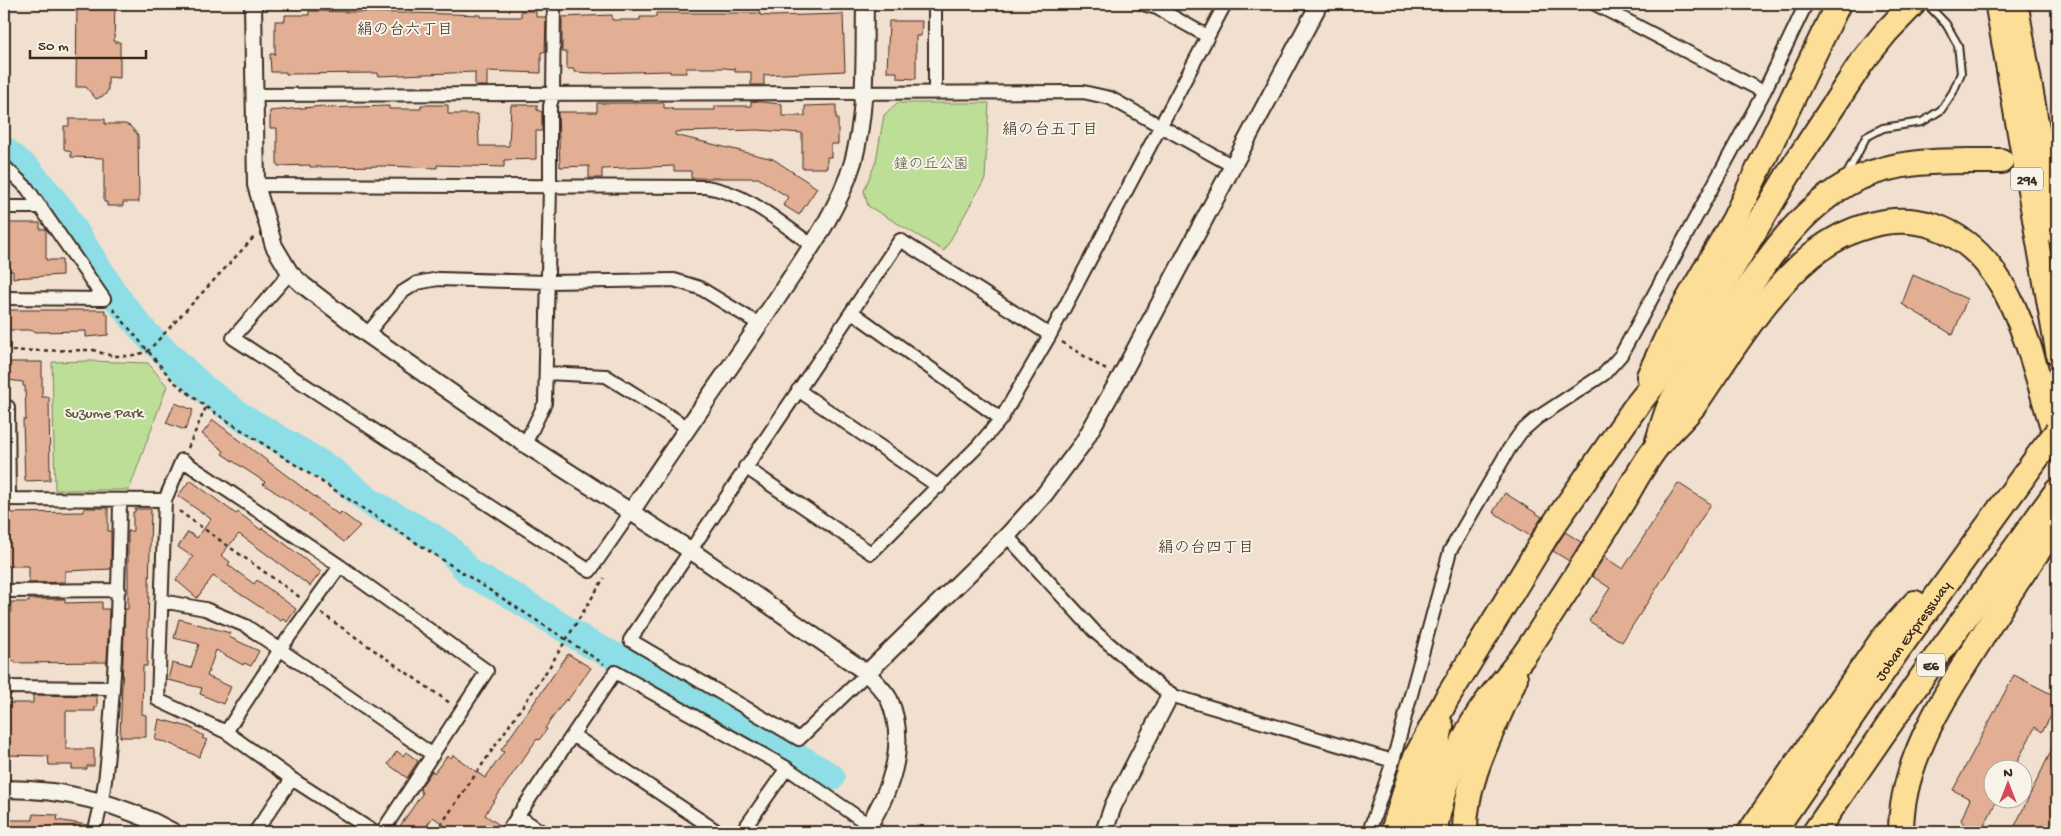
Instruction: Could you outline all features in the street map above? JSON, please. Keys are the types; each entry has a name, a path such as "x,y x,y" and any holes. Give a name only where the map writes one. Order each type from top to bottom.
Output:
{"highway":[{"path":"1634,409 1670,331 1734,220 1838,4"},
{"path":"1393,832 1415,759 1446,700 1548,533 1634,409 1694,333 1834,103 1868,55 1913,4"},
{"name":"294","path":"1996,4 2057,354"},
{"name":"294","path":"2017,4 2057,235"},
{"path":"1655,449 1670,404 1761,271 1808,214 1840,189 1875,172 1928,161 2001,161"},
{"path":"1434,832 1445,789 1470,728 1490,696 1524,655 1587,560 1655,449 1692,408 1750,324 1793,272 1835,239 1872,224 1912,221 1935,227 1955,236 1975,251 1993,271 2014,307 2057,439"},
{"name":"Joban Expressway","path":"1772,832 2001,505 2057,432"},
{"name":"E6","path":"1815,832 1927,670 2054,495"},
{"path":"1750,832 1882,640 2001,505"},
{"path":"1901,832 1910,778 1928,730 1998,610 2057,525"},
{"path":"1464,832 1469,794 1478,762 1524,655"},
{"path":"1418,832 1446,700"}],"street":[{"path":"254,4 256,186 274,246 290,273 367,334 524,444 690,550 866,673 888,698 896,723 897,758 889,790 871,830 787,768 615,672 507,832"},
{"path":"524,444 545,403 550,106 553,95 554,4"},
{"path":"290,273 233,338 590,571 812,245 840,197 853,162 860,128 863,94 865,4"},
{"path":"935,4 935,94"},
{"path":"1143,4 1157,8 1207,36"},
{"path":"745,467 871,553 939,487 1001,419 1050,335 1225,4"},
{"path":"1050,335 900,240 630,640 799,739 1007,536 1044,495 1084,443 1319,4"},
{"path":"1595,4 1764,92"},
{"path":"1369,832 1392,761 1450,551 1509,449 1521,432 1537,418 1597,379 1621,355 1764,92 1806,4"},
{"path":"254,95 1084,92 1110,98 1233,166"},
{"path":"4,166 27,188 104,299"},
{"path":"256,186 706,187 725,190 743,197 812,245"},
{"path":"4,207 41,207"},
{"path":"367,334 401,293 417,283 438,280 548,282 674,280 688,283 759,324"},
{"path":"4,298 104,299"},
{"path":"852,312 1001,419"},
{"path":"546,373 606,376 687,427"},
{"path":"798,390 939,487"},
{"path":"4,407 8,407 6,499 165,500"},
{"path":"374,832 292,779 226,732 158,700 165,500 182,460 340,566 486,670 382,832"},
{"path":"94,832 103,802 113,688 119,590 120,501"},
{"path":"1007,536 1095,632 1170,695 1392,761"},
{"path":"226,732 281,648 340,566"},
{"path":"4,591 119,590"},
{"path":"162,600 205,609 246,626 281,648 433,755"},
{"path":"4,687 113,688"},
{"path":"1104,832 1113,806 1170,695"},
{"path":"573,735 718,832"},
{"path":"742,832 787,768"},
{"path":"255,832 292,779"},
{"path":"4,789 40,790 103,802 138,815 173,832"},
{"path":"517,815 542,832"}],"lane":[{"path":"1840,189 1866,137 1883,128 1922,122 1940,110 1953,92 1961,73 1958,46 1946,24 1927,4"}],"path":[{"path":"4,351 94,350 105,355 136,356 148,351 266,223"},
{"path":"104,299 173,381 206,407 566,638 615,672"},
{"path":"1050,335 1120,378"},
{"path":"182,460 206,407"},
{"path":"436,832 550,666 607,574"}],"green space":[{"name":"鐘の丘公園","path":"897,103 989,103 985,179 944,251 868,206 864,191 876,161 884,115"},
{"name":"Suzume Park","path":"52,362 148,363 167,386 129,490 55,490"}],"building":[{"path":"77,4 115,4 114,42 120,42 120,78 108,77 108,90 105,95 96,99 86,87 76,87"},
{"path":"309,11 521,17 521,11 536,11 536,17 546,17 545,52 541,52 541,73 487,71 487,86 475,86 475,72 378,76 378,73 286,74 286,72 271,72 270,54 275,54 275,21 285,21 285,15 309,15"},
{"path":"656,13 760,13 760,15 772,16 843,14 845,71 764,75 764,85 751,85 751,72 735,72 735,69 724,68 686,68 686,73 670,73 670,71 592,73 574,72 574,69 567,69 567,52 562,52 562,17 612,15 612,20 640,20 640,17 656,17"},
{"path":"889,21 922,21 921,36 916,36 916,79 897,78 897,72 887,72"},
{"path":"751,101 782,104 782,116 805,116 805,106 836,105 838,144 831,144 831,157 827,157 827,168 802,168 802,133 758,130 675,132 675,135 773,159 817,188 799,215 783,205 788,197 758,178 691,178 691,171 674,171 674,166 602,169 602,178 589,178 589,166 560,167 558,112 597,112 597,103 664,103 664,108 672,108 672,110 715,110 715,106 751,106"},
{"path":"421,105 448,105 448,114 478,114 479,146 509,146 511,105 537,105 537,110 542,112 542,131 536,131 536,159 504,160 504,167 437,165 437,168 385,166 310,167 310,165 278,166 277,164 277,128 270,128 270,111 324,106 324,108 389,106 389,109 421,109"},
{"path":"69,119 105,119 105,124 125,124 130,126 138,135 139,202 123,202 123,206 107,206 107,202 104,202 104,158 71,157 71,152 64,149 64,126 69,126"},
{"path":"4,223 40,223 40,229 46,229 46,260 62,260 62,275 13,278 13,271 9,271 9,238 4,238"},
{"path":"1913,275 1967,299 1953,335 1902,304"},
{"path":"6,310 105,310 105,314 108,314 108,335 86,337 86,331 37,332 6,330 4,328"},
{"path":"8,362 42,362 42,397 49,397 50,480 25,481 23,420 26,420 25,386 23,386 23,382 8,380"},
{"path":"175,403 193,410 185,430 166,423"},
{"path":"213,420 339,515 341,512 360,526 344,542 303,510 263,484 265,482 222,454 224,451 202,434"},
{"path":"190,480 236,514 238,512 261,530 262,528 285,544 321,572 310,586 239,534 221,555 230,562 228,565 254,584 257,580 296,609 287,622 283,619 281,621 213,576 197,598 176,580 193,557 178,547 188,532 197,538 211,519 178,496"},
{"path":"1678,483 1711,504 1622,642 1589,621 1610,588 1592,576 1604,557 1623,569"},
{"path":"1505,493 1542,517 1530,536 1493,512"},
{"path":"84,508 108,508 108,531 111,531 111,569 65,571 65,582 29,583 29,566 4,566 4,513 84,512"},
{"path":"135,509 151,509 147,666 143,666 142,714 146,715 146,737 120,737 125,609 128,609 128,531 133,531 133,512 135,512"},
{"path":"1565,532 1581,542 1569,561 1553,551"},
{"path":"29,599 65,599 65,603 102,602 102,609 109,609 107,662 15,663 15,661 4,661 4,641 9,641 8,613 11,613 11,602 29,602"},
{"path":"179,619 230,633 229,637 259,651 251,666 244,663 243,665 216,650 207,676 231,687 223,704 200,694 202,688 168,680 172,663 191,668 199,644 174,638"},
{"path":"568,654 591,668 567,701 566,699 545,728 547,729 539,740 537,739 489,808 485,815 498,824 493,832 454,832 433,817 422,832 410,832 400,826 422,794 420,788 432,771 434,773 447,756 451,758 453,755 485,778 504,752 501,750"},
{"path":"2014,675 2057,697 2057,705 2042,732 2035,727 2019,758 1984,758 1984,808 1993,808 1981,832 1970,832 1961,820 1970,799 1953,790"},
{"path":"33,695 97,696 95,711 66,711 66,749 94,749 94,766 87,766 87,769 72,769 72,765 49,765 48,756 4,755 4,703 33,703"},
{"path":"159,719 189,727 204,736 202,738 207,740 199,757 166,742 155,740"},
{"path":"2057,739 2057,832 2012,832 2024,808 2034,808 2034,787"},
{"path":"397,751 403,756 406,752 418,761 407,778 388,764"},
{"path":"33,814 58,815 57,820 87,825 86,832 4,832 4,820 33,820"}],"waterway":[{"path":"4,150 28,170 62,211 116,297 146,334 203,388 239,415 331,470 370,502 447,547 471,574 508,593 588,643 702,700 831,777"}],"district":[{"name":"絹の台六丁目","path":"405,28"},
{"name":"絹の台五丁目","path":"1050,128"},
{"name":"絹の台四丁目","path":"1206,546"}]}
